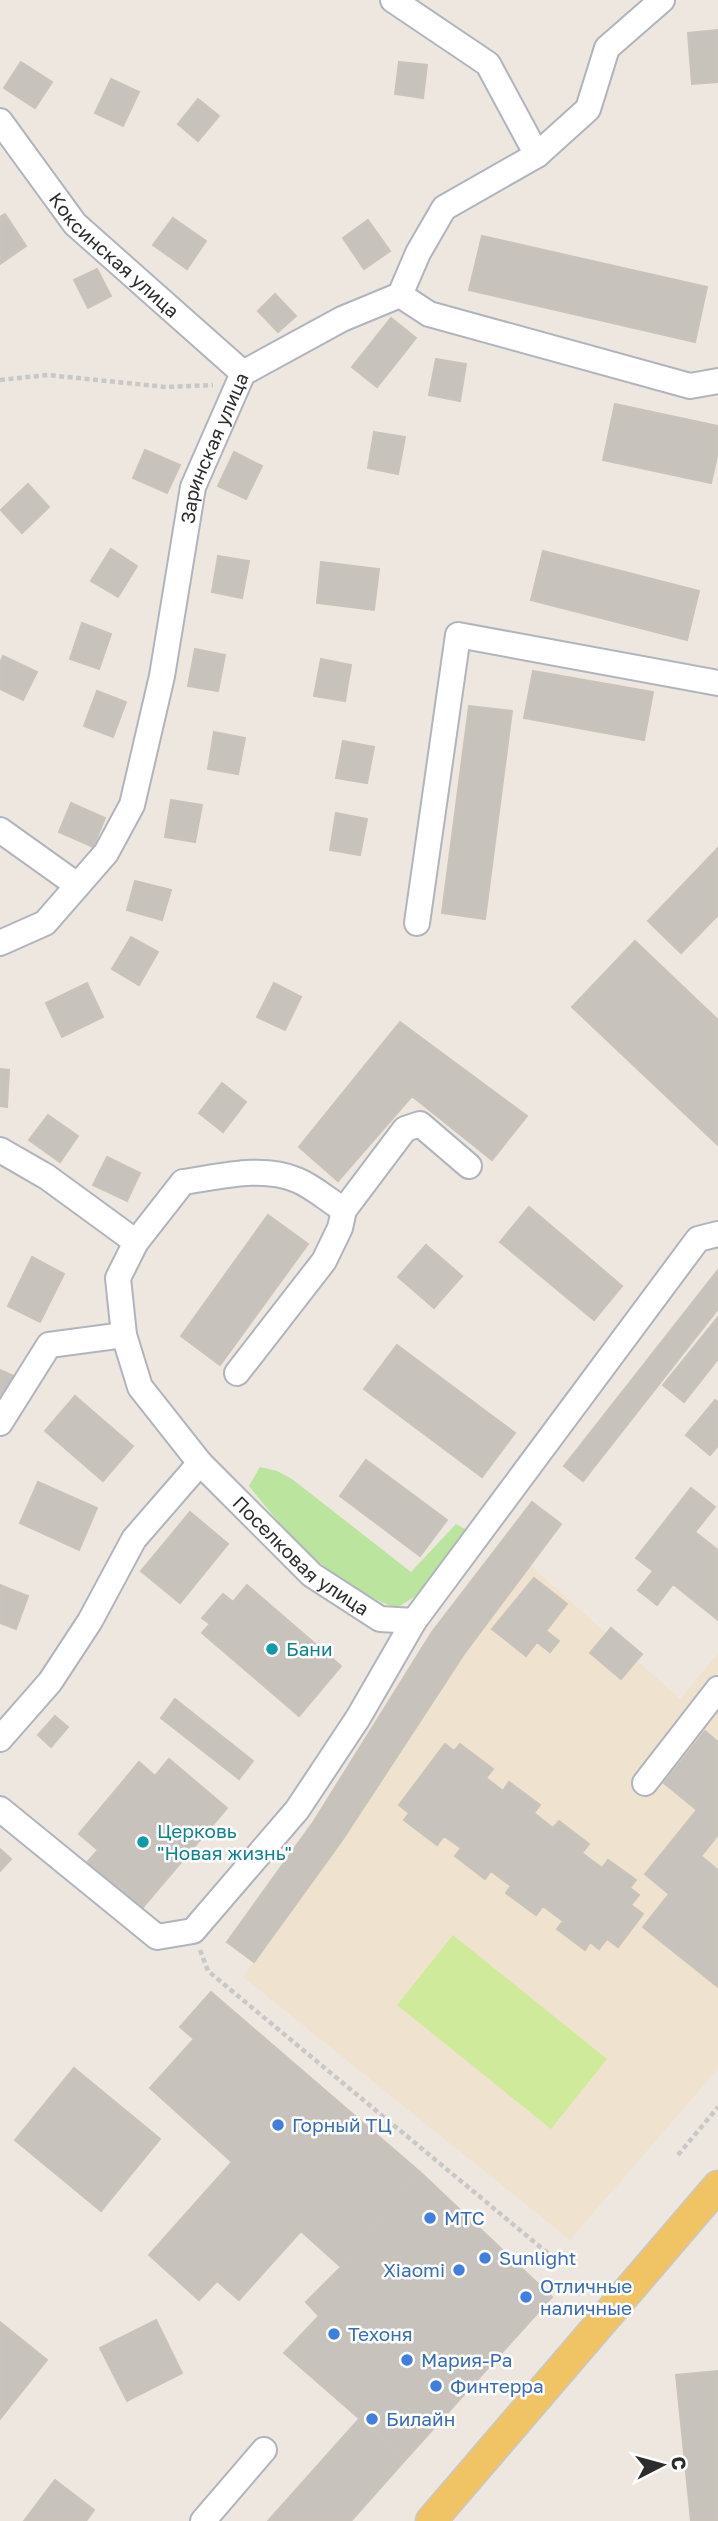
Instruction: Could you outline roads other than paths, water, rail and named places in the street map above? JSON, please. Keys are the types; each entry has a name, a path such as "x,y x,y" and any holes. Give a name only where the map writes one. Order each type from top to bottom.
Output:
{"main road":[{"path":"431,2521 718,2186"}],"street":[{"path":"393,0 488,64 537,155"},
{"path":"662,0 607,48 588,109 537,155 444,208 418,254 400,295 429,314 690,386 718,382"},
{"name":"Коксинская улица","path":"0,121 75,224 241,378"},
{"name":"Заринская улица","path":"0,943 45,923 106,853 132,805 162,676 193,487 241,378 342,319 400,295"},
{"path":"418,923 458,635 718,682"},
{"path":"0,830 77,885"},
{"path":"237,1373 324,1261 340,1228 344,1210 405,1129 420,1124 469,1166"},
{"path":"0,1150 47,1177 136,1242"},
{"name":"Поселковая улица","path":"344,1210 298,1181 274,1174 245,1173 183,1182 136,1242 118,1278 124,1335 140,1387 200,1463 312,1575 380,1619 414,1621"},
{"path":"0,1809 157,1937 193,1931 297,1810 358,1718 414,1621 698,1239 718,1234"},
{"path":"0,1423 49,1345 124,1335"},
{"path":"0,1739 50,1682 90,1620 134,1539 200,1463"},
{"path":"645,1783 718,1689"},
{"path":"203,2521 264,2451"}],"place":[{"name":"Бани","path":"272,1649"},
{"name":"Церковь \"Новая жизнь\"","path":"143,1842"},
{"name":"Горный ТЦ","path":"278,2125"},
{"name":"МТС","path":"430,2218"},
{"name":"Sunlight","path":"485,2258"},
{"name":"Xiaomi","path":"459,2270"},
{"name":"Отличные наличные","path":"526,2297"},
{"name":"Техоня","path":"334,2334"},
{"name":"Мария-Ра","path":"407,2360"},
{"name":"Финтерра","path":"436,2386"},
{"name":"Билайн","path":"372,2419"}]}
